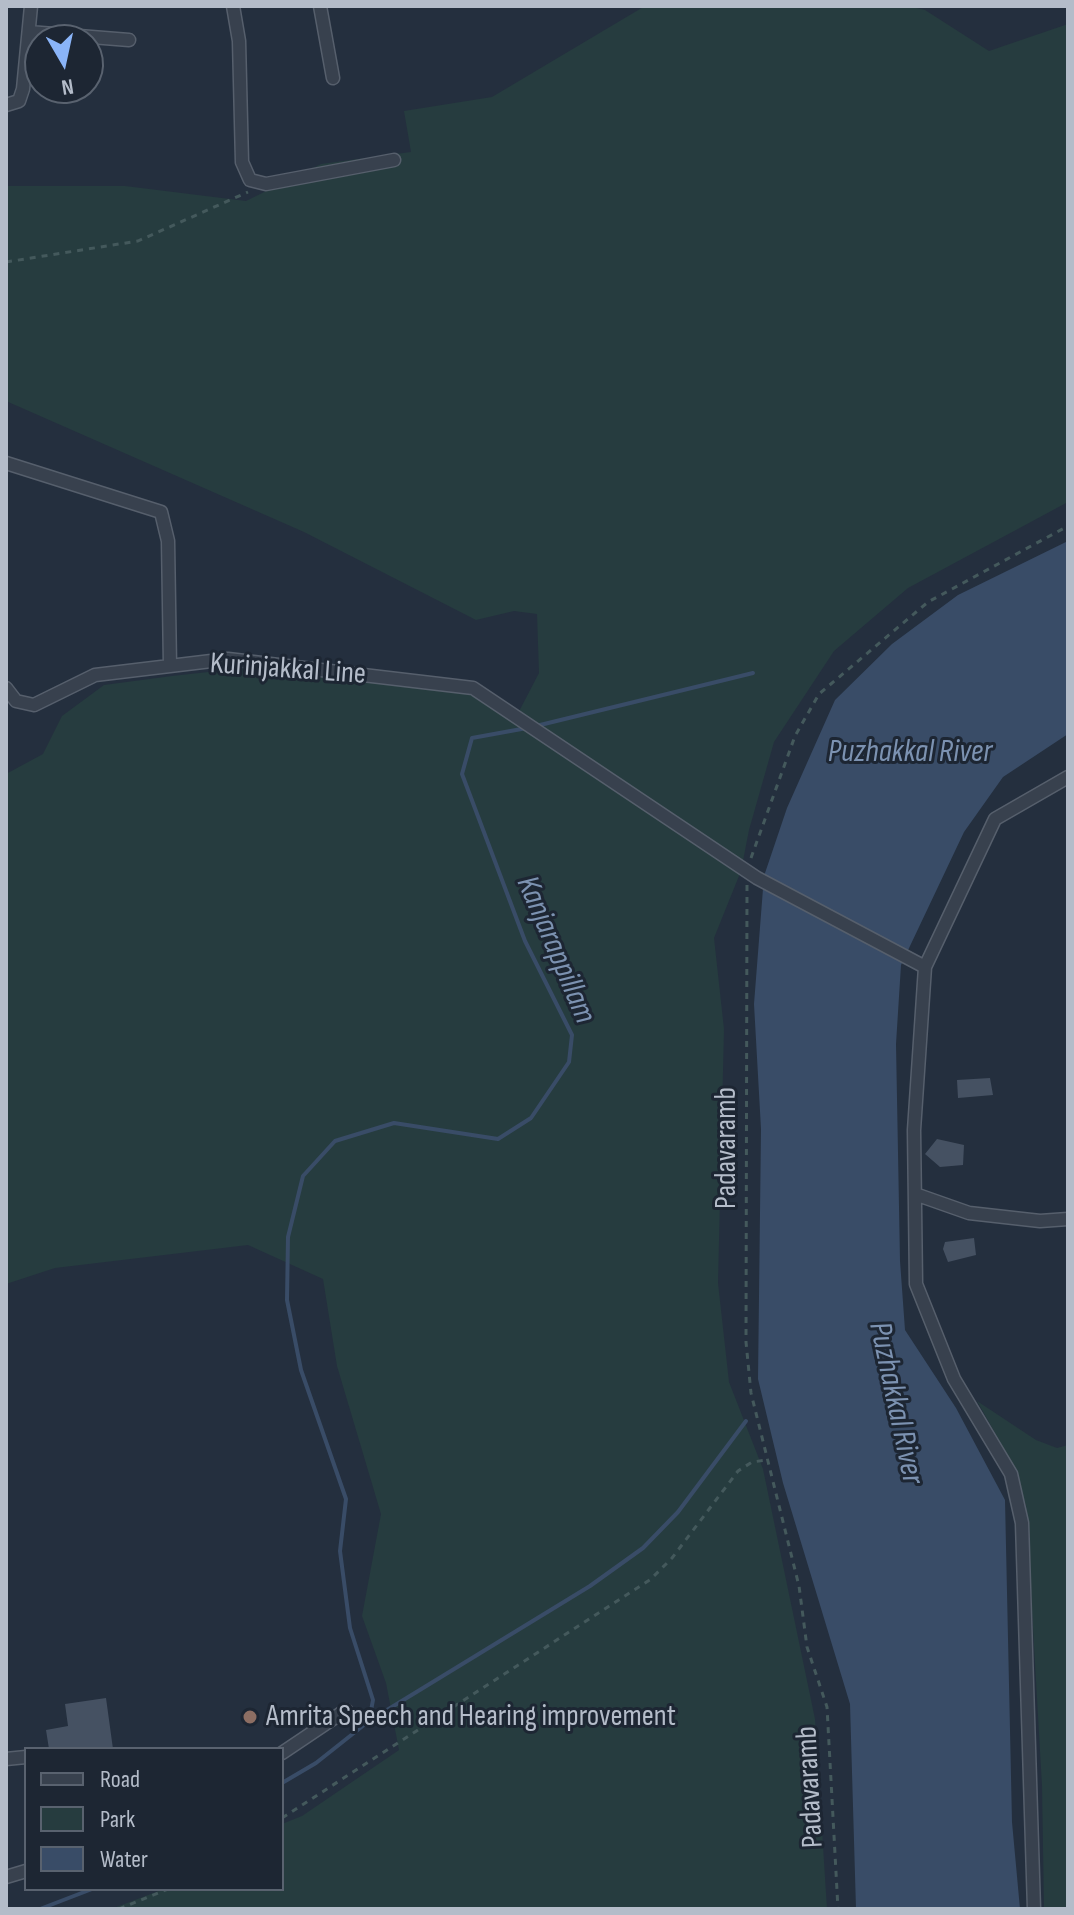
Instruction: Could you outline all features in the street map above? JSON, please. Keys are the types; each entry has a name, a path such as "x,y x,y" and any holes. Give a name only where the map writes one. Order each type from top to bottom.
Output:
{"street":[{"path":"233,6 240,58 242,162 250,180 266,184 394,160"},
{"path":"320,6 333,78"},
{"path":"104,38 129,40"},
{"path":"6,105 19,101 24,72"},
{"path":"6,463 161,512 168,541 170,666"},
{"name":"Kurinjakkal Line","path":"6,688 16,701 34,705 95,675 228,659 473,688 543,738 752,875 925,967"},
{"path":"1034,1909 1022,1523 1011,1474 954,1379 916,1284 914,1130 925,967 995,819 1068,777"},
{"path":"915,1194 969,1213 1040,1221 1068,1219"},
{"path":"284,1752 346,1710"}],"path":[{"path":"6,262 138,241 266,184"},
{"name":"Padavaramb","path":"838,1909 827,1707 807,1647 799,1586 751,1393 746,1342 748,1026 744,907 762,820 795,736 819,694 928,602 1068,526"},
{"path":"284,1817 651,1579 672,1558 738,1471 752,1462 767,1460"},
{"path":"119,1909 163,1891"}],"green space":[{"path":"645,6 908,6 925,10 989,51 1068,24 1068,502 908,588 834,651 774,742 749,830 741,871 714,938 724,1029 718,1283 729,1382 763,1469 815,1719 827,1909 111,1909 159,1891 284,1891 284,1823 302,1816 399,1750 386,1683 362,1616 381,1514 337,1366 323,1279 248,1245 55,1268 6,1284 6,774 43,754 62,716 104,685 245,668 475,694 514,721 539,673 537,614 514,611 476,620 304,532 6,401 6,186 125,186 246,201 321,164 411,152 404,111 492,97"},
{"path":"977,1401 1036,1440 1057,1448 1068,1445 1068,1909 1044,1909 1042,1786 1026,1505 1008,1456"}],"water":[{"name":"Puzhakkal River","path":"1068,541 1068,734 1003,777 964,832 901,965 896,1044 900,1261 905,1330 956,1408 1005,1500 1012,1822 1020,1909 856,1909 850,1704 783,1483 758,1379 761,1129 754,1004 764,876 787,808 835,700 892,644 958,595"}],"building":[{"path":"990,1078 993,1095 958,1098 957,1080"},
{"path":"937,1139 964,1145 963,1165 940,1167 925,1154"},
{"path":"974,1238 976,1255 948,1262 943,1249 945,1242"},
{"path":"106,1698 113,1747 49,1747 46,1730 68,1726 65,1704"}],"waterway":[{"name":"Kanjarappillam","path":"536,726 753,673"},
{"name":"Kanjarappillam","path":"284,1782 316,1763 369,1721 373,1700 350,1628 340,1551 346,1499 301,1370 287,1300 288,1237 303,1176 335,1141 394,1123 498,1139 531,1118 569,1062 572,1035 525,941 462,774 472,738 527,728"},
{"path":"369,1721 590,1586 643,1548 678,1512 746,1421"},
{"name":"Kanjarappillam","path":"40,1909 87,1891"}],"place":[{"name":"Amrita Speech and Hearing improvement","path":"250,1717"}]}
